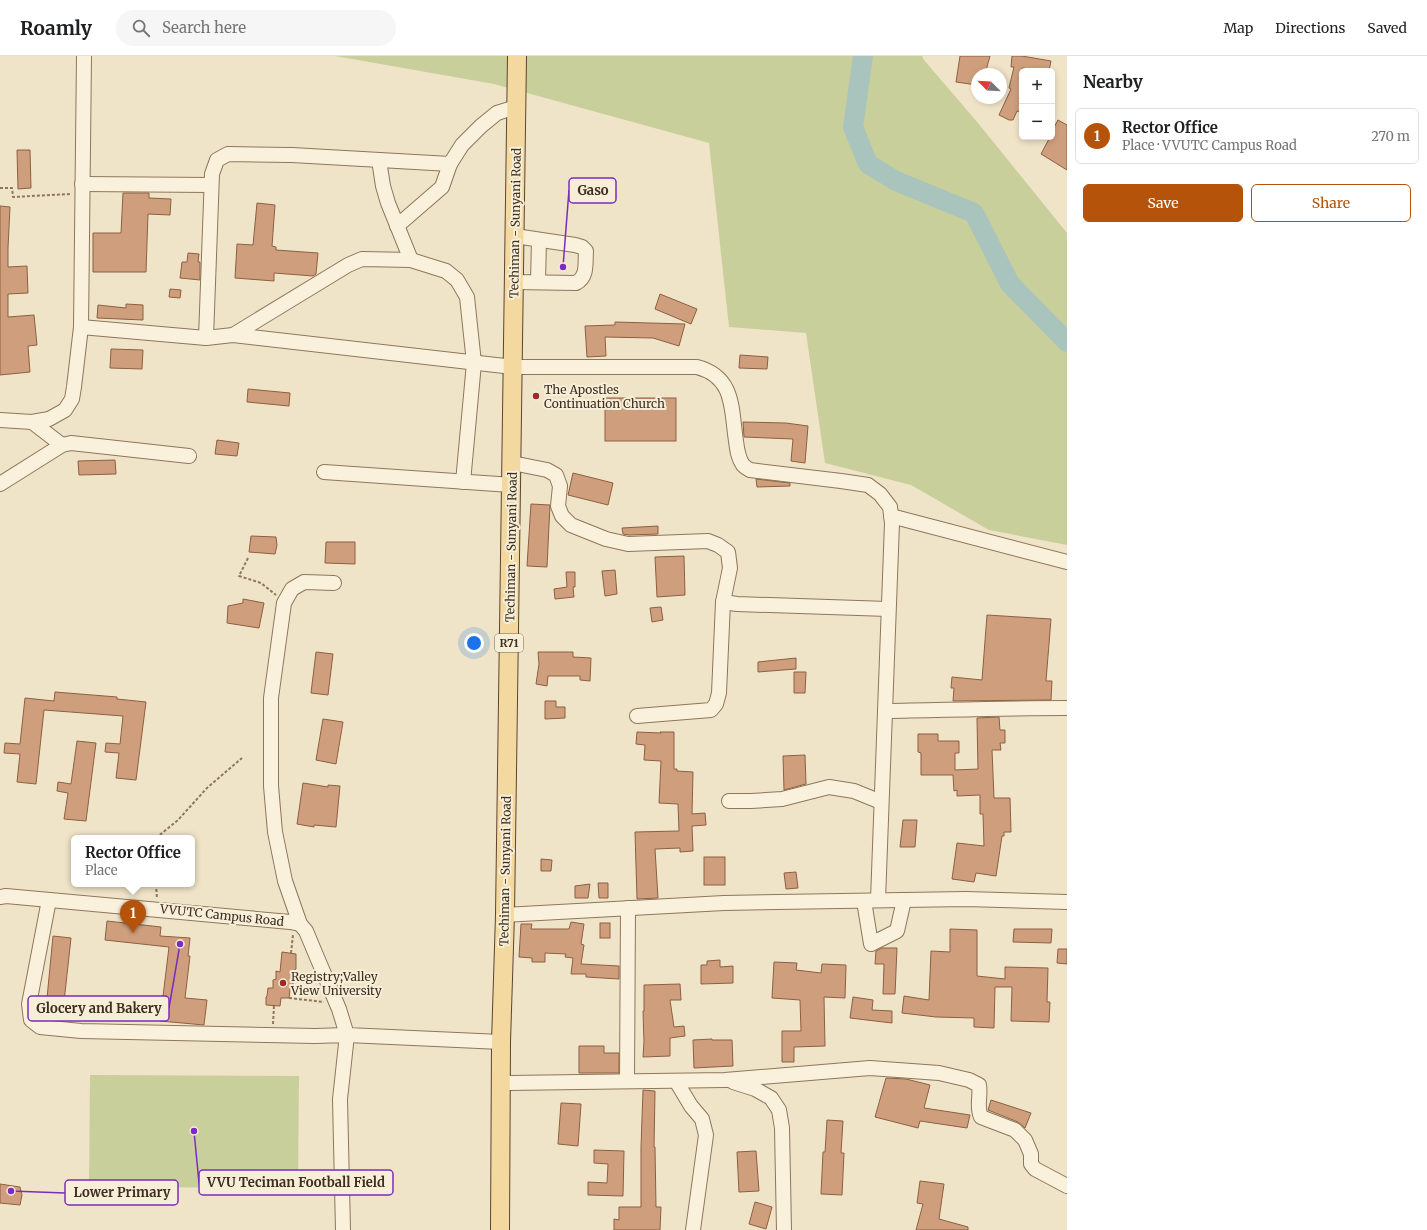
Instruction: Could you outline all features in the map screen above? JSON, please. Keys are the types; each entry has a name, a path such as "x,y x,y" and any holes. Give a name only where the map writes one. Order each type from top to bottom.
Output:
{"main road":[{"name":"Techiman - Sunyani Road","path":"500,1230 500,1083 505,915 512,485 516,56"}],"street":[{"path":"0,420 32,422 49,419 64,410 72,400 81,327 84,56"},
{"path":"397,226 442,187 450,164 462,145 481,126 497,113 516,107"},
{"path":"206,338 211,185 212,174 217,160 228,154 292,155 450,164"},
{"path":"380,160 383,186 388,203 411,260"},
{"path":"82,189 211,185"},
{"path":"514,282 576,283 581,280 584,275 586,251 582,247 515,236"},
{"path":"538,282 539,240"},
{"path":"233,335 348,264 362,258 411,260 446,271 457,280 466,297 474,363 463,482"},
{"path":"81,327 206,338 233,335 513,367 697,367 708,370 719,378 729,394 737,453 743,464 750,470 841,481 868,486 880,494 890,507 892,523 885,711 881,802 871,900 871,944 897,931 904,900"},
{"path":"32,422 62,445"},
{"path":"0,484 62,445 71,442 189,456"},
{"path":"512,464 547,470 556,475 560,486 558,506 562,516 571,525 606,539 628,544 708,541 718,545 728,552 730,568 724,602 720,693 716,704 711,710 637,716"},
{"path":"324,472 512,485"},
{"path":"891,516 1067,562"},
{"path":"334,583 304,582 292,589 284,603 271,698 271,786 274,832 285,881 300,924 306,931 338,1006 347,1035 340,1099 343,1230"},
{"path":"724,602 737,604 888,610"},
{"path":"885,711 1067,708"},
{"path":"729,801 782,799 804,792 829,787 854,791 881,802"},
{"name":"VVUTC Campus Road","path":"0,897 6,896 243,917 300,924"},
{"path":"505,915 724,903 966,899 1067,902"},
{"path":"48,900 29,1004 31,1020 40,1027 81,1031 315,1036 347,1035 501,1042"},
{"path":"627,1081 628,908"},
{"path":"315,1036 330,1026 338,1006"},
{"path":"500,1083 726,1080 870,1068 939,1073 969,1080 979,1085 980,1092 978,1111 981,1117 1015,1130 1025,1140 1031,1154 1031,1164 1035,1169 1067,1186"},
{"path":"726,1080 755,1089 766,1095 771,1098 779,1110 782,1128 784,1230"},
{"path":"676,1081 691,1106 702,1119 706,1135 693,1230"}],"path":[{"path":"0,188 12,188 13,197 82,189"},
{"path":"248,558 239,576 261,583 284,603"},
{"path":"160,835 178,820 207,788 242,758"},
{"path":"291,953 294,930 300,924"},
{"path":"289,998 338,1006"},
{"path":"272,1035 274,1005"}],"green space":[{"path":"335,56 922,56 1067,233 1067,545 989,530 911,485 825,463 806,333 729,327 709,143 494,84"},
{"path":"90,1075 299,1076 298,1188 89,1187"}],"building":[{"path":"960,56 990,56 987,68 971,68 971,84 956,82"},
{"path":"1012,56 1022,56 1051,61 1050,68 1019,68 1019,112 1017,111 1013,120 1009,120 999,115 1004,104 1007,104 1007,98 1011,89 1009,88 1014,67 1011,67"},
{"path":"1058,120 1067,125 1067,170 1041,154 1048,140 1055,140 1055,126"},
{"path":"17,150 30,150 31,188 18,189"},
{"path":"123,193 149,193 149,198 171,199 170,215 148,214 146,272 93,272 93,233 121,233"},
{"path":"257,203 275,205 272,246 276,247 276,250 318,253 316,274 313,276 274,273 274,281 235,278 237,244 253,245"},
{"path":"0,206 10,207 8,267 27,266 28,293 8,294 8,317 34,315 37,345 28,346 30,372 0,375"},
{"path":"188,253 199,254 198,262 200,262 200,280 180,278 182,262 187,262"},
{"path":"170,289 181,290 180,298 169,297"},
{"path":"660,294 697,309 691,324 655,309"},
{"path":"126,304 143,305 143,320 97,318 98,305 126,308"},
{"path":"615,322 685,324 679,346 653,338 605,337 606,356 587,357 585,326 615,325"},
{"path":"111,349 143,350 142,369 110,368"},
{"path":"740,355 768,357 767,369 739,368"},
{"path":"248,389 290,393 289,406 247,402"},
{"path":"605,398 676,398 676,441 605,441"},
{"path":"743,422 786,423 808,426 805,463 791,461 793,439 744,437"},
{"path":"217,440 239,443 237,456 215,454"},
{"path":"115,460 116,474 79,475 78,461"},
{"path":"573,473 613,483 608,505 568,495"},
{"path":"756,479 790,483 790,486 757,487"},
{"path":"531,504 550,505 547,567 527,566"},
{"path":"658,526 658,534 623,534 622,528"},
{"path":"251,536 276,537 277,545 275,554 249,552"},
{"path":"326,542 355,542 355,564 325,563"},
{"path":"684,556 685,595 657,597 655,557"},
{"path":"615,570 617,594 605,596 602,571"},
{"path":"566,572 575,572 575,587 573,587 574,597 555,599 554,589 567,587"},
{"path":"243,599 264,603 259,628 227,623 228,606 243,603"},
{"path":"661,607 663,620 652,622 650,608"},
{"path":"987,615 1051,619 1046,681 1052,681 1051,700 953,701 954,688 951,688 952,677 982,680"},
{"path":"316,652 333,654 328,695 311,693"},
{"path":"538,652 573,652 573,657 591,658 590,681 580,680 580,676 548,676 547,686 536,684 539,664"},
{"path":"796,658 796,669 758,672 758,662"},
{"path":"794,672 806,672 805,693 794,693"},
{"path":"55,692 117,697 117,699 146,702 136,780 116,778 119,753 105,752 106,743 120,744 123,716 44,710 36,784 17,782 20,754 4,753 5,743 20,744 25,698 54,701"},
{"path":"545,701 556,701 556,707 565,707 565,718 545,719"},
{"path":"999,717 1000,730 1005,730 1005,743 1000,743 1001,750 992,750 994,798 1010,798 1011,832 1004,832 1004,836 1002,836 996,876 976,873 974,882 952,879 957,843 984,846 983,814 980,814 980,795 957,796 957,790 954,791 953,775 921,775 921,753 918,752 918,734 938,734 938,741 959,741 959,753 955,753 955,770 978,769 977,718"},
{"path":"323,719 343,722 336,764 316,760"},
{"path":"637,732 674,732 674,769 677,769 677,771 693,772 692,814 705,813 706,825 692,826 693,851 680,852 680,848 655,849 658,898 637,899 635,832 679,831 678,804 659,803 661,761 644,760 645,745 636,744"},
{"path":"77,741 96,743 86,821 64,819 68,793 57,791 58,782 71,784"},
{"path":"805,755 806,784 784,790 783,756"},
{"path":"303,783 328,787 328,785 340,786 336,827 314,825 314,827 297,824"},
{"path":"903,820 917,820 915,847 900,847"},
{"path":"704,857 725,857 725,885 704,885"},
{"path":"541,859 552,860 551,871 541,871"},
{"path":"796,872 798,888 786,889 784,873"},
{"path":"598,883 608,883 608,898 599,898"},
{"path":"590,884 588,898 575,898 575,886"},
{"path":"107,921 161,927 160,936 190,938 188,956 190,956 185,998 207,1000 204,1025 160,1021 169,947 105,940"},
{"path":"571,922 584,924 581,944 584,945 581,964 619,966 619,979 586,977 586,974 571,974 573,958 565,957 566,954 545,953 545,962 532,962 532,958 519,957 521,924 532,924 531,929 569,929"},
{"path":"600,923 610,923 610,938 600,938"},
{"path":"950,929 977,930 977,976 1005,979 1005,967 1048,968 1047,1002 1050,1002 1049,1022 1011,1021 1012,987 995,987 994,1028 974,1027 974,1018 936,1017 902,1013 904,996 929,1000 931,951 950,952"},
{"path":"1014,929 1052,929 1051,943 1013,942"},
{"path":"53,936 71,938 62,1020 45,1019"},
{"path":"882,948 897,948 895,994 883,994 884,964 875,964 876,951"},
{"path":"1058,949 1067,949 1067,964 1057,963"},
{"name":"Registry;Valley View University","path":"282,952 296,954 296,969 293,971 293,987 290,989 289,998 281,998 280,1006 266,1005 268,988 273,988 273,980 276,979 276,971 280,972"},
{"path":"720,960 720,967 733,966 733,983 701,984 701,965 707,965 707,961"},
{"path":"774,962 797,963 796,970 821,973 822,964 846,965 845,998 824,997 825,1046 794,1047 794,1062 782,1062 782,1031 801,1031 800,1000 772,998"},
{"path":"680,984 681,1000 670,1000 674,1027 684,1026 685,1036 670,1038 670,1056 643,1057 644,985"},
{"path":"853,997 873,1000 872,1010 892,1011 892,1023 850,1018"},
{"path":"693,1040 732,1040 733,1066 694,1068"},
{"path":"579,1046 604,1046 604,1053 619,1053 619,1073 579,1073"},
{"path":"886,1078 906,1079 930,1085 924,1108 970,1115 967,1128 920,1121 918,1128 875,1117"},
{"path":"643,1090 655,1091 654,1147 656,1207 661,1207 660,1230 614,1230 614,1219 619,1220 619,1207 641,1207"},
{"path":"991,1100 1031,1113 1025,1128 1018,1122 988,1110"},
{"path":"561,1103 581,1104 578,1146 558,1144"},
{"path":"827,1120 843,1121 841,1153 844,1153 842,1195 821,1194 823,1152 825,1152"},
{"path":"594,1150 624,1151 623,1196 588,1195 588,1182 607,1183 608,1164 594,1163"},
{"path":"756,1151 759,1191 739,1192 737,1152"},
{"path":"920,1181 944,1184 939,1219 968,1227 968,1230 916,1230 923,1204 917,1203"},
{"path":"0,1184 20,1187 22,1195 20,1205 0,1203"},
{"path":"755,1202 772,1207 766,1229 749,1224"}],"waterway":[{"path":"863,56 853,127 868,164 896,181 974,213 1010,284 1067,342"}],"place":[{"name":"Gaso","path":"563,267"},
{"name":"The Apostles Continuation Church","path":"536,396"},
{"name":"Rector Office","path":"133,933"},
{"name":"Glocery and Bakery","path":"180,944"},
{"name":"Registry;Valley View University","path":"283,983"},
{"name":"VVU Teciman Football Field","path":"194,1131"},
{"name":"Lower Primary","path":"11,1191"}]}
